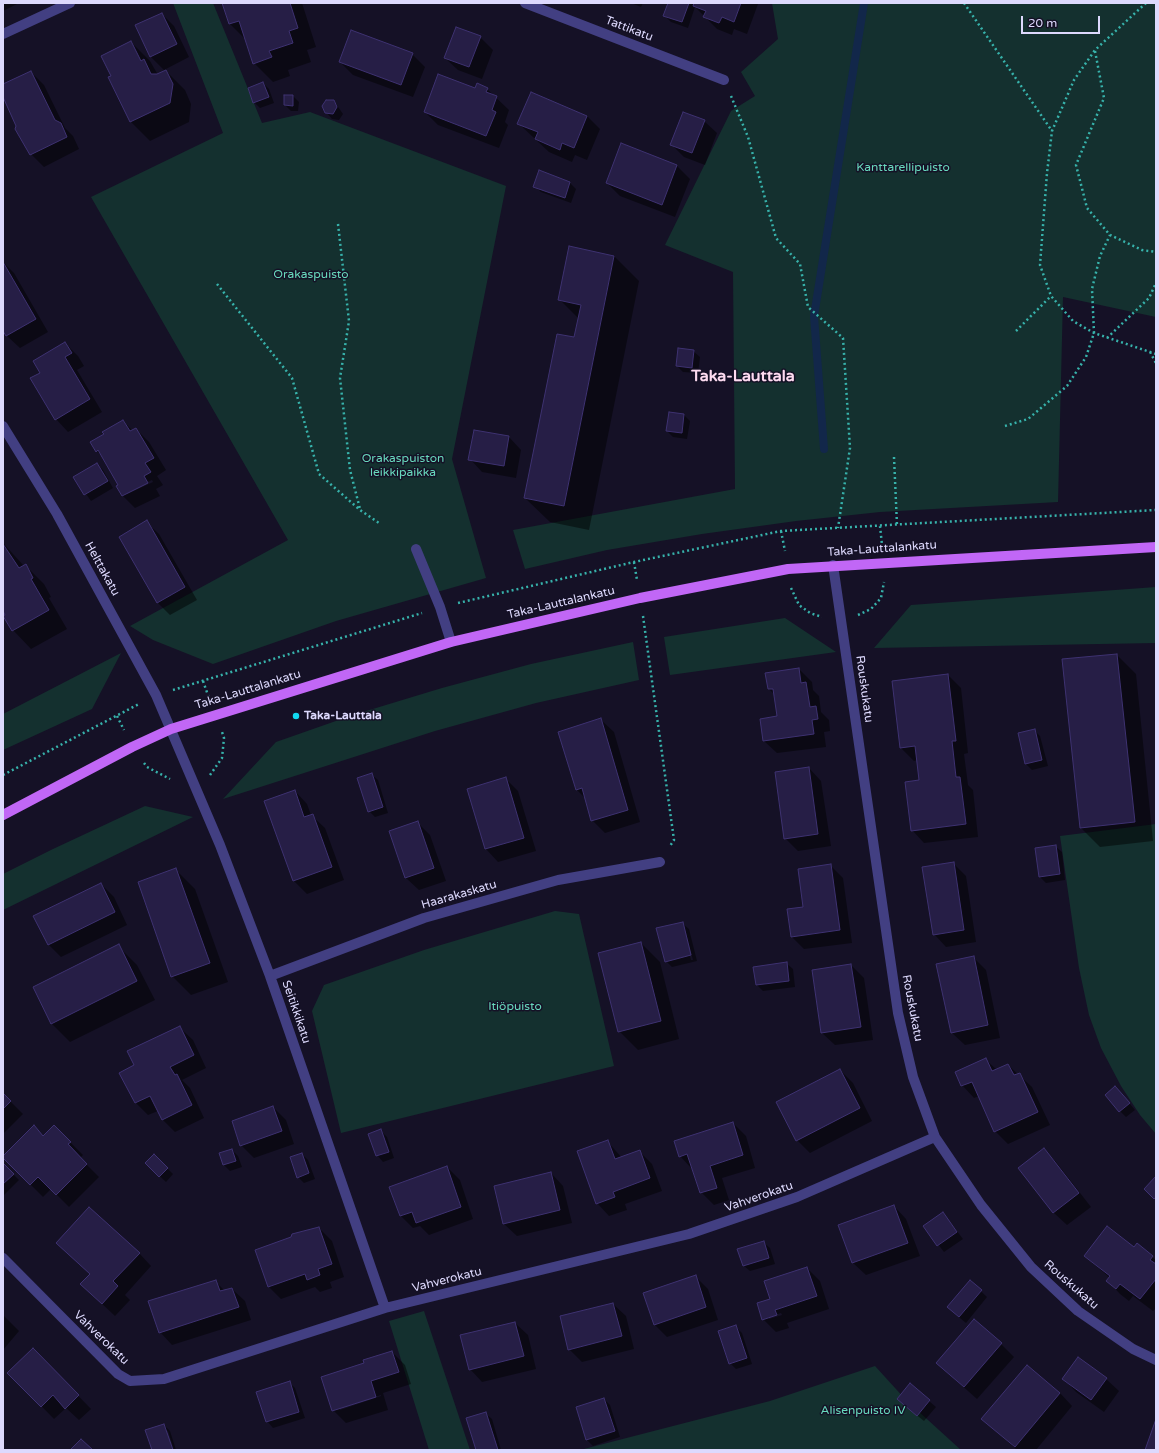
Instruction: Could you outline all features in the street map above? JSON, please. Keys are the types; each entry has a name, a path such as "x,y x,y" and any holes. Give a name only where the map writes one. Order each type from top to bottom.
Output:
{"main road":[{"name":"Taka-Lauttalankatu","path":"3,815 132,746 171,729 215,714 451,642 640,598 788,569 833,565 1156,547"}],"street":[{"path":"3,34 70,3"},
{"name":"Tattikatu","path":"525,3 724,80"},
{"name":"Helttakatu","path":"3,426 57,514 156,695 171,729"},
{"path":"416,549 440,607 451,642"},
{"name":"Rouskukatu","path":"833,565 898,1013 913,1077 935,1137 981,1205 1031,1267 1078,1311 1133,1349 1156,1360"},
{"name":"Seitikkikatu","path":"171,729 220,845 270,976 385,1308"},
{"name":"Haarakaskatu","path":"270,976 424,918 558,880 660,862"},
{"name":"Vahverokatu","path":"3,1258 118,1374 130,1381 164,1379 385,1308 696,1232 797,1197 935,1137"}],"path":[{"path":"964,3 1052,131"},
{"path":"1146,3 1095,50 1074,80 1052,131 1047,173 1040,264 1051,296 1073,321 1094,333 1156,354"},
{"path":"1095,50 1104,98 1076,165 1086,208 1110,235 1142,250 1156,252"},
{"path":"724,80 748,138 776,238 800,264 808,307 843,338 850,448 838,528"},
{"path":"338,224 349,321 340,378 350,470 360,510"},
{"path":"1005,426 1028,419 1067,386 1086,357 1094,333 1092,289 1100,256 1110,235"},
{"path":"1107,338 1149,298 1156,283"},
{"path":"217,284 292,378 319,474 360,510 379,523"},
{"path":"1016,331 1051,296"},
{"path":"1150,352 1156,363"},
{"path":"894,457 897,525"},
{"path":"634,562 674,840 660,862"},
{"path":"132,746 147,767 198,793 222,758 224,738 215,714"}],"green space":[{"name":"Orakaspuisto","path":"173,3 213,3 262,123 310,112 506,186 452,459 486,578 336,621 213,664 153,640 130,626 288,540 91,197 223,133"},
{"name":"Kanttarellipuisto","path":"772,3 1156,3 1156,317 1063,297 1058,502 880,512 796,521 702,534 607,550 525,569 513,530 735,489 733,272 665,245 731,111 755,96 741,72 778,39"},
{"path":"1156,587 1156,643 874,648 911,605"},
{"path":"785,618 836,652 670,675 664,637"},
{"path":"633,642 639,680 536,703 435,731 223,799 276,742 353,715 442,688 531,664"},
{"path":"121,653 92,709 3,750 3,714"},
{"path":"145,806 193,817 3,910 3,874"},
{"path":"1156,824 1156,1134 1140,1115 1121,1086 1101,1048 1089,1015 1079,968 1060,836"},
{"name":"Itiöpuisto","path":"555,911 579,914 614,1066 341,1133 312,1011 324,985 424,950"},
{"path":"424,1311 470,1450 429,1450 389,1321"},
{"name":"Alisenpuisto IV","path":"875,1366 906,1400 961,1450 580,1450 770,1401"}],"building":[{"path":"222,3 290,3 298,28 289,31 293,43 269,51 272,57 253,64 239,21 229,24"},
{"path":"668,3 689,3 682,22 663,16"},
{"path":"694,3 741,3 734,22 722,17 719,23 703,17 706,11 693,6"},
{"path":"162,13 177,44 150,57 135,25"},
{"path":"456,27 481,36 469,67 444,58"},
{"path":"351,30 413,53 401,85 339,62"},
{"path":"131,41 141,61 144,59 151,74 157,74 166,70 173,84 170,103 130,122 108,77 111,76 101,56"},
{"path":"31,71 55,120 61,123 67,137 30,155 15,129 16,126 3,97 3,84"},
{"path":"438,74 475,88 477,83 488,88 486,92 497,96 492,110 496,112 486,136 424,112"},
{"path":"263,82 269,97 253,103 248,88"},
{"path":"531,92 587,116 574,148 562,143 560,150 535,139 538,132 517,124"},
{"path":"284,95 293,95 293,106 284,105"},
{"path":"326,100 334,100 337,107 333,114 325,113 322,106"},
{"path":"683,112 705,120 692,153 670,145"},
{"path":"621,143 677,165 662,205 606,183"},
{"path":"539,170 570,182 565,198 533,187"},
{"path":"569,246 614,256 564,506 524,498 557,334 574,337 581,305 558,300"},
{"path":"3,262 36,319 6,336 3,331"},
{"path":"65,342 72,353 65,357 90,399 55,420 30,378 40,373 33,361"},
{"path":"678,348 694,350 692,368 676,366"},
{"path":"669,412 684,414 682,433 666,431"},
{"path":"123,420 130,431 136,428 154,458 145,463 151,472 144,476 148,483 122,496 116,486 118,485 98,450 96,452 90,442 104,434 102,432"},
{"path":"474,430 509,436 504,466 468,460"},
{"path":"97,463 108,481 84,495 73,477"},
{"path":"147,520 185,587 157,603 119,537"},
{"path":"3,544 19,568 26,564 33,578 31,579 49,610 12,631 3,616 5,615 3,611"},
{"path":"1117,654 1135,822 1080,828 1062,659"},
{"path":"799,668 801,683 806,682 810,707 816,706 818,719 812,720 814,734 763,741 760,719 777,716 773,689 768,689 765,673"},
{"path":"948,674 956,741 952,741 956,777 960,777 966,824 911,831 905,782 919,780 915,746 900,748 892,681"},
{"path":"601,718 628,810 591,821 582,788 576,790 558,732"},
{"path":"1035,729 1042,760 1025,764 1018,733"},
{"path":"809,767 818,834 784,839 775,772"},
{"path":"372,773 383,807 368,812 357,778"},
{"path":"506,777 524,838 485,849 467,789"},
{"path":"295,790 304,817 313,814 332,867 293,881 264,801"},
{"path":"418,821 434,868 405,878 389,831"},
{"path":"1056,845 1060,874 1039,877 1035,848"},
{"path":"954,862 964,930 933,935 922,867"},
{"path":"831,864 840,930 791,937 787,909 803,907 798,869"},
{"path":"176,868 210,963 171,977 138,882"},
{"path":"101,883 115,912 48,945 33,916"},
{"path":"683,922 691,955 665,962 656,928"},
{"path":"641,942 661,1021 618,1032 598,953"},
{"path":"119,944 137,981 51,1024 33,987"},
{"path":"974,956 988,1025 951,1033 936,964"},
{"path":"787,962 789,981 756,985 753,967"},
{"path":"851,964 861,1027 821,1033 812,970"},
{"path":"180,1026 194,1055 170,1067 175,1075 177,1074 192,1105 162,1120 150,1096 135,1103 119,1073 134,1065 127,1051"},
{"path":"986,1058 992,1071 1008,1064 1014,1075 1020,1073 1038,1112 994,1132 972,1082 961,1086 955,1072"},
{"path":"840,1069 860,1108 796,1141 776,1102"},
{"path":"1115,1086 1130,1103 1119,1112 1105,1095"},
{"path":"3,1093 11,1101 3,1109"},
{"path":"273,1106 282,1131 240,1146 232,1121"},
{"path":"733,1122 743,1155 710,1166 717,1188 700,1193 687,1154 679,1157 674,1141"},
{"path":"34,1125 43,1136 54,1125 71,1142 68,1144 87,1164 56,1195 38,1177 30,1185 3,1158 3,1156"},
{"path":"381,1129 389,1152 376,1156 368,1134"},
{"path":"608,1140 615,1159 640,1150 650,1178 613,1192 615,1197 596,1204 577,1151"},
{"path":"1044,1148 1079,1193 1053,1213 1018,1168"},
{"path":"232,1149 236,1161 223,1165 219,1153"},
{"path":"302,1153 309,1173 297,1178 290,1157"},
{"path":"154,1154 168,1168 159,1177 145,1163"},
{"path":"3,1163 14,1174 3,1184"},
{"path":"447,1166 461,1207 416,1223 412,1212 400,1216 389,1187"},
{"path":"551,1172 560,1210 503,1224 494,1186"},
{"path":"1156,1176 1156,1197 1154,1199 1144,1189"},
{"path":"894,1205 908,1243 852,1263 838,1225"},
{"path":"89,1207 140,1253 113,1281 118,1286 102,1304 80,1284 90,1274 56,1243"},
{"path":"943,1212 957,1232 937,1246 923,1226"},
{"path":"1107,1226 1134,1247 1137,1243 1153,1256 1150,1260 1156,1264 1156,1279 1140,1299 1120,1284 1116,1289 1106,1281 1110,1276 1084,1256"},
{"path":"319,1227 332,1264 318,1269 320,1275 307,1280 305,1274 268,1287 255,1250 291,1237 292,1234"},
{"path":"764,1241 769,1258 743,1266 737,1249"},
{"path":"807,1267 817,1296 775,1310 777,1315 762,1320 757,1303 770,1299 764,1281"},
{"path":"696,1275 706,1307 654,1325 643,1293"},
{"path":"216,1280 220,1291 232,1288 239,1307 159,1333 148,1301"},
{"path":"970,1280 982,1290 959,1317 947,1307"},
{"path":"613,1303 622,1336 568,1350 560,1316"},
{"path":"974,1319 1002,1343 964,1387 936,1363"},
{"path":"515,1322 524,1356 469,1370 460,1335"},
{"path":"736,1325 747,1358 729,1364 718,1331"},
{"path":"33,1348 79,1395 65,1409 53,1395 41,1407 7,1373"},
{"path":"392,1351 399,1372 371,1381 376,1397 332,1411 321,1377 364,1363 363,1360"},
{"path":"1078,1357 1107,1378 1091,1400 1062,1379"},
{"path":"1027,1365 1060,1393 1015,1447 981,1419"},
{"path":"290,1381 299,1412 266,1422 256,1392"},
{"path":"910,1383 930,1400 917,1416 897,1399"},
{"path":"604,1398 615,1431 586,1440 576,1407"},
{"path":"486,1412 498,1450 476,1450 466,1418"},
{"path":"1156,1419 1156,1450 1145,1450"},
{"path":"164,1424 173,1450 152,1450 145,1430"},
{"path":"81,1439 93,1450 70,1450"}],"waterway":[{"path":"824,449 814,316 864,3"}],"place":[{"name":"Taka-Lauttala","path":"296,716"}],"district":[{"name":"Taka-Lauttala","path":"743,377"}],"park label":[{"name":"Orakaspuiston leikkipaikka","path":"403,466"}]}
